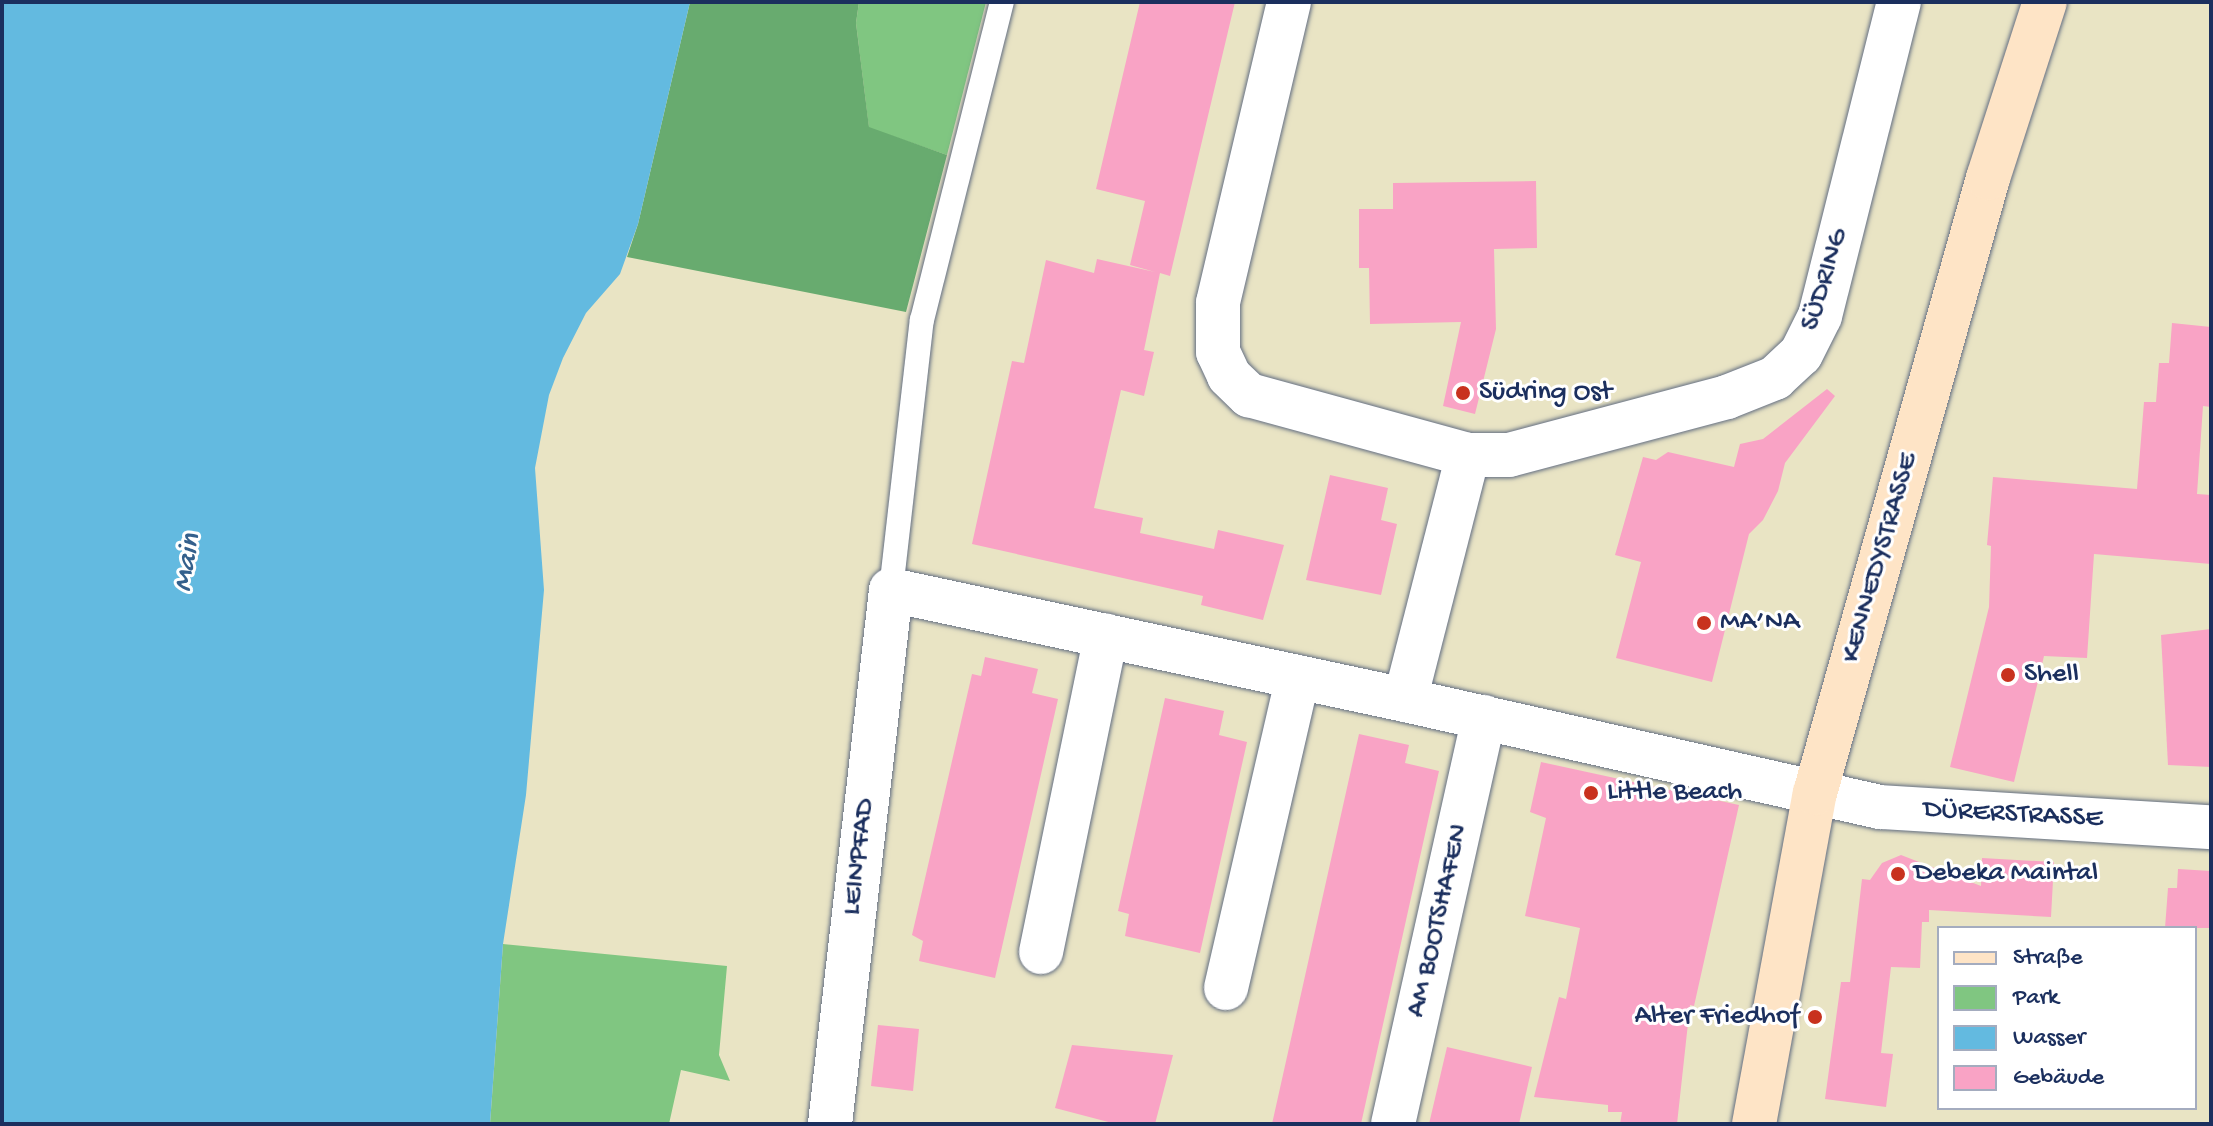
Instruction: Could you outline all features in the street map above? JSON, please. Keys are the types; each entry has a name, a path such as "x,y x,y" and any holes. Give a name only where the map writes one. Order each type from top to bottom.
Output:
{"main road":[{"name":"KENNEDYSTRASSE","path":"1754,1124 1772,1012 1815,793 1979,207 2045,2"}],"street":[{"name":"SÜDRING","path":"1289,2 1228,251 1218,303 1218,352 1229,376 1249,395 1468,455 1509,455 1727,397 1775,378 1801,354 1820,316 1899,2"},
{"path":"1405,700 1468,455"},
{"path":"891,590 1484,717 1815,793"},
{"name":"LEINPFAD","path":"830,1124 891,590"},
{"path":"1041,952 1106,636"},
{"path":"1226,988 1298,677"},
{"name":"AM BOOTSHAFEN","path":"1393,1124 1484,717"},
{"name":"DÜRERSTRASSE","path":"1815,793 1880,807 2211,827"}],"lane":[{"path":"891,590 922,320 1002,2"}],"green space":[{"path":"690,2 859,2 856,23 869,127 947,155 906,312 627,257 638,224"},
{"path":"859,2 986,2 947,155 869,128 856,23"},
{"path":"503,944 727,966 719,1055 730,1081 681,1070 669,1124 490,1124"}],"water":[{"name":"Main","path":"2,2 690,2 638,224 620,274 586,313 563,358 549,395 535,468 544,590 526,795 503,944 490,1124 2,1124"}],"building":[{"path":"1140,2 1235,2 1170,276 1160,273 1144,350 1154,352 1144,396 1121,390 1094,508 1143,518 1140,533 1214,549 1218,530 1284,545 1263,620 1201,605 1203,596 972,544 1012,361 1024,363 1046,260 1094,273 1097,259 1155,272 1130,265 1145,201 1096,189"},
{"path":"1536,181 1537,248 1494,249 1496,329 1475,414 1443,406 1461,322 1370,324 1369,268 1359,268 1359,209 1393,209 1393,183"},
{"path":"2172,323 2211,327 2211,407 2203,406 2197,494 2211,495 2211,564 2094,554 2087,658 2044,656 2014,782 1950,767 1989,607 1991,546 1987,545 1993,477 2137,489 2144,402 2156,402 2159,363 2169,363"},
{"path":"1827,389 1835,396 1785,463 1778,491 1763,520 1749,534 1712,682 1616,658 1641,562 1615,555 1643,457 1656,460 1668,452 1734,467 1740,444 1763,439"},
{"path":"1330,475 1388,488 1381,520 1397,524 1381,595 1306,580"},
{"path":"2211,629 2211,767 2168,765 2161,635"},
{"path":"985,657 1038,669 1032,693 1058,699 995,978 919,961 923,941 912,935 972,674 981,676"},
{"path":"1165,698 1224,711 1219,735 1247,742 1200,953 1125,936 1129,914 1118,911"},
{"path":"1359,734 1409,745 1405,763 1439,771 1361,1124 1272,1124"},
{"path":"1541,762 1739,805 1694,1006 1690,1005 1677,1124 1620,1124 1622,1112 1608,1112 1608,1105 1534,1097 1559,997 1566,999 1580,928 1525,916 1546,818 1530,812"},
{"path":"1901,855 1981,886 1982,858 2054,862 2051,917 1929,910 1929,922 1922,922 1920,968 1891,967 1881,1053 1893,1054 1886,1107 1825,1099 1841,982 1850,982 1862,879 1870,880 1882,863"},
{"path":"2178,869 2211,871 2211,928 2165,926 2168,888 2177,888"},
{"path":"878,1025 919,1029 913,1091 871,1086"},
{"path":"1072,1045 1173,1055 1155,1124 1116,1124 1055,1108"},
{"path":"1447,1047 1532,1067 1519,1124 1429,1124"}],"place":[{"name":"Südring Ost","path":"1463,393"},
{"name":"MA’NA","path":"1704,623"},
{"name":"Shell","path":"2008,675"},
{"name":"Little Beach","path":"1591,793"},
{"name":"Debeka Maintal","path":"1898,874"},
{"name":"Alter Friedhof","path":"1815,1017"}]}
